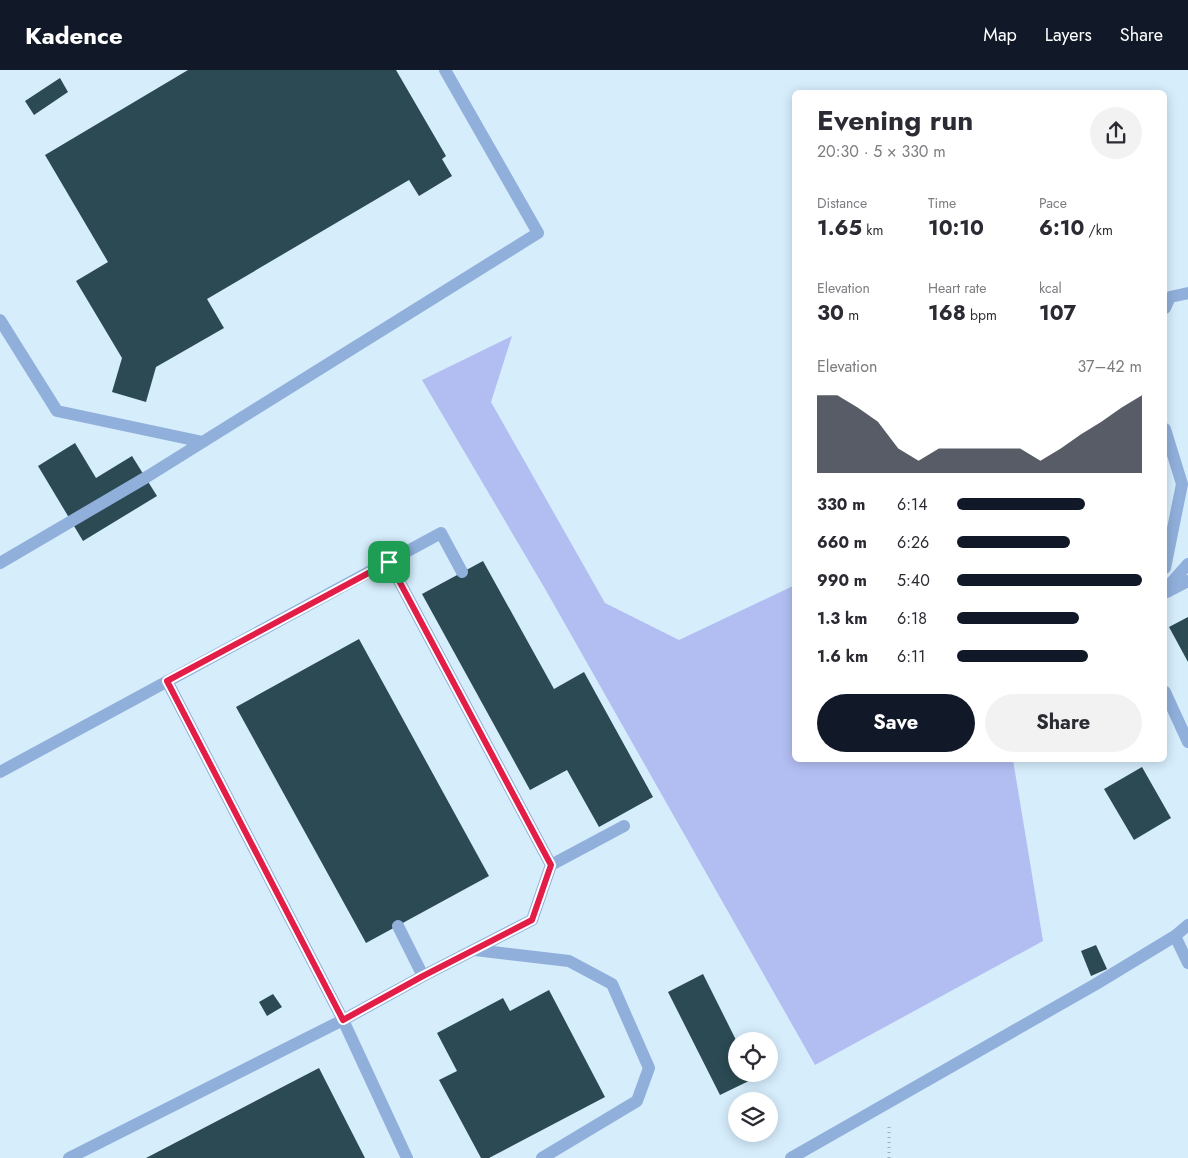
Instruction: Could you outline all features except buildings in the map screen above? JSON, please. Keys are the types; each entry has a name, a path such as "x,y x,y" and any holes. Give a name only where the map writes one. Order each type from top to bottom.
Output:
{"lane":[{"path":"0,562 203,442 538,233 445,70"},
{"path":"1167,304 1170,297 1188,293"},
{"path":"0,320 57,411 203,442"},
{"path":"1167,435 1182,484 1167,558"},
{"path":"0,772 441,533 462,572"},
{"path":"389,562 551,865"},
{"path":"1167,590 1188,564"},
{"path":"1167,591 1188,581"},
{"path":"167,681 343,1020 407,1158"},
{"path":"1167,696 1188,742"},
{"path":"69,1158 343,1020 532,920 551,865 624,826"},
{"path":"792,1158 1096,984 1175,936 1188,925"},
{"path":"398,926 423,976"},
{"path":"1175,936 1188,963"},
{"path":"475,950 569,961 612,984 649,1068 637,1101 542,1158"}],"path":[{"path":"889,1158 890,1102"}],"shaded area":[{"path":"512,336 491,402 605,603 679,640 792,586 792,762 1013,762 1043,941 815,1065 544,587 422,380"}],"route":[{"path":"389,562 551,865 532,920 343,1020 167,681 389,562"}]}
